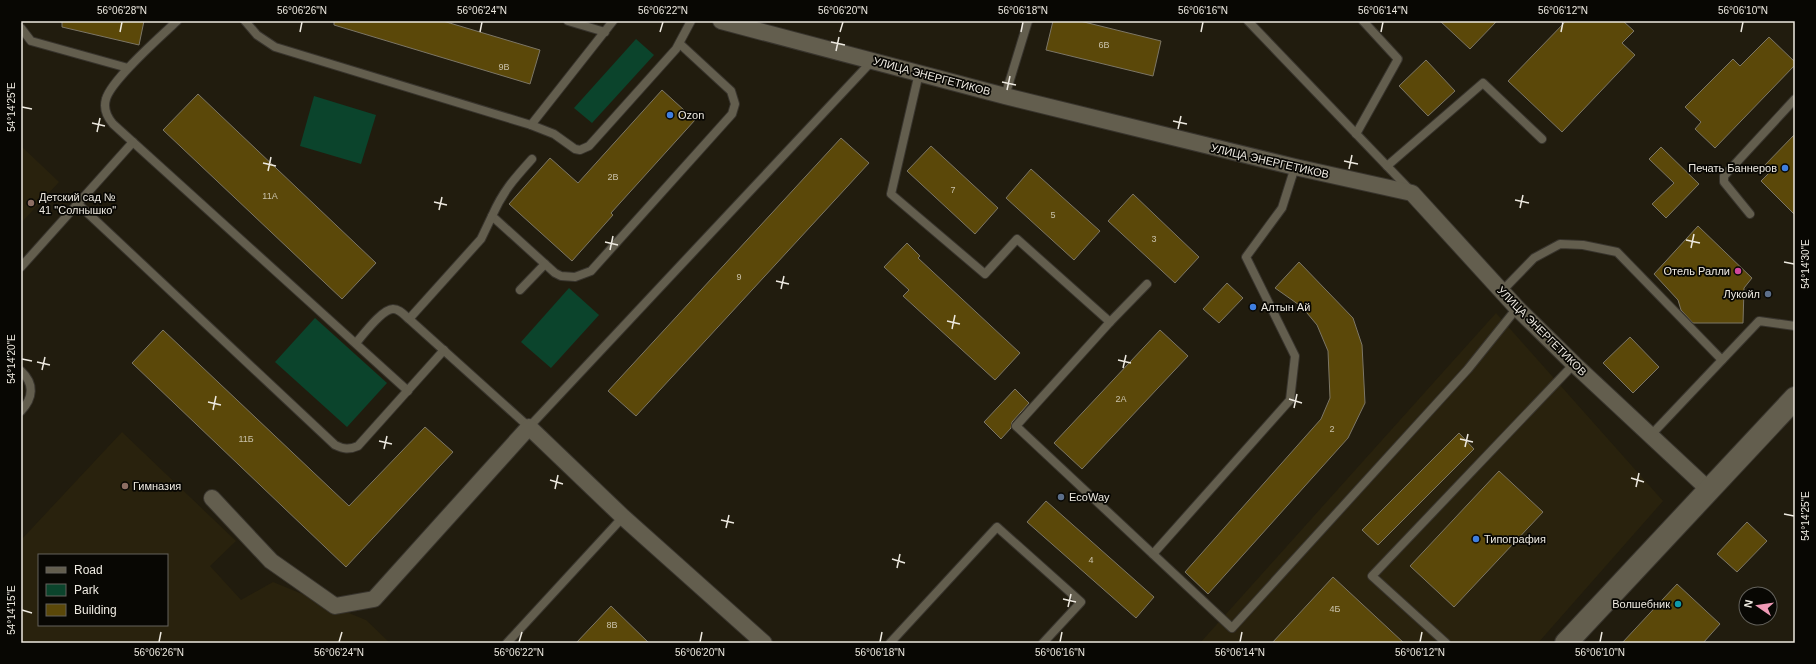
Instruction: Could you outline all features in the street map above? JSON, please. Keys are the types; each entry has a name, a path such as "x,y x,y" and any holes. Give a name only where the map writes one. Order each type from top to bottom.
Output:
{"main road":[{"path":"1566,643 1795,398"}],"street":[{"name":"УЛИЦА ЭНЕРГЕТИКОВ","path":"721,21 1005,96 1295,167 1412,193 1517,308 1574,364 1709,490"},
{"path":"212,498 271,561 335,606 374,599 529,427 623,517 764,643"}],"lane":[{"path":"177,21 128,68 109,92 106,99 105,108 107,117 408,391"},
{"path":"245,21 256,35 275,47 531,125 554,134 575,149 584,149 589,146 680,44 691,21"},
{"path":"568,21 605,32"},
{"path":"531,125 613,21"},
{"path":"1005,96 1028,21"},
{"path":"1248,21 1412,193"},
{"path":"1356,134 1398,59 1363,21"},
{"path":"21,28 32,41 128,68"},
{"path":"492,216 555,273 569,277 583,275 591,271 732,114 735,104 731,91 680,44"},
{"path":"356,344 382,314 388,310 397,310 444,350 529,427 873,60"},
{"path":"919,73 891,194 985,274 1017,239 1110,322"},
{"path":"1387,166 1483,83 1542,139"},
{"path":"1750,214 1724,182 1724,176 1795,99"},
{"path":"21,267 133,142"},
{"path":"409,319 481,239 506,188 532,159"},
{"path":"1153,554 1290,400 1295,356 1246,257 1282,208 1295,167"},
{"path":"78,204 335,445 347,449 358,446 444,350"},
{"path":"1502,291 1534,258 1560,244 1583,245 1617,252 1722,360"},
{"path":"520,290 545,264"},
{"path":"1147,284 1110,322 1016,426 1232,628 1468,369 1517,308"},
{"path":"1651,435 1759,321 1795,326"},
{"path":"1446,643 1372,576 1574,364"},
{"path":"21,371 30,382 32,388 28,404 21,411"},
{"path":"507,643 623,517"},
{"path":"891,642 997,527 1081,602 1043,643"}],"shaded area":[{"name":"Детский сад № 41 \"Солнышко\"","path":"21,146 59,182 21,223"},
{"path":"1496,313 1663,501 1538,643 1200,643"},
{"name":"Гимназия","path":"122,432 236,541 210,566 241,600 273,582 366,620 390,643 21,643 21,540"}],"green space":[{"path":"636,39 654,55 592,123 574,108"},
{"path":"314,96 376,115 361,164 300,146"},
{"path":"569,288 599,315 551,368 521,342"},
{"path":"315,318 387,383 347,427 275,362"}],"building":[{"path":"62,21 144,21 139,45 62,27"},
{"path":"334,21 443,21 540,50 530,84 334,25"},
{"path":"1053,21 1080,21 1161,41 1153,76 1046,50"},
{"path":"1440,21 1497,21 1470,49"},
{"path":"1566,21 1623,21 1634,31 1622,43 1635,55 1562,132 1508,81"},
{"path":"1769,37 1795,62 1795,65 1715,148 1695,129 1701,122 1685,107 1733,59 1740,66"},
{"path":"1426,60 1455,91 1428,116 1399,86"},
{"path":"662,90 695,120 611,213 613,215 572,261 509,204 550,158 578,183"},
{"path":"198,94 376,263 342,299 163,130"},
{"path":"1795,134 1795,215 1761,181 1769,173 1763,167"},
{"path":"841,138 869,163 636,416 608,391"},
{"path":"931,146 998,208 975,234 907,171"},
{"path":"1661,147 1699,184 1666,218 1652,204 1674,183 1649,159"},
{"path":"1031,169 1100,231 1074,260 1006,198"},
{"path":"1133,194 1199,257 1175,283 1108,221"},
{"path":"1698,226 1752,278 1744,288 1743,323 1693,323 1681,310 1678,300 1654,274"},
{"path":"907,243 920,256 918,258 1020,353 995,380 903,296 909,290 884,267"},
{"path":"1299,262 1353,318 1362,345 1365,403 1348,438 1208,594 1185,572 1321,419 1330,398 1328,351 1317,325 1302,307 1275,288"},
{"path":"1227,283 1243,298 1219,323 1203,309"},
{"path":"163,330 349,506 425,427 453,452 346,567 132,363"},
{"path":"1160,330 1188,356 1082,469 1054,443"},
{"path":"1630,337 1659,367 1633,393 1603,363"},
{"path":"1015,389 1029,403 1012,422 1011,428 1001,439 984,422"},
{"path":"1459,433 1474,449 1378,545 1362,530"},
{"path":"1499,471 1543,512 1454,607 1410,566"},
{"path":"1046,501 1154,597 1136,618 1027,522"},
{"path":"1747,522 1767,541 1737,572 1717,554"},
{"path":"1333,577 1404,643 1272,643"},
{"name":"Волшебник","path":"1677,584 1720,624 1703,643 1622,643"},
{"path":"611,606 649,643 576,643"}],"place":[{"name":"Ozon","path":"670,115"},
{"name":"Печать Баннеров","path":"1785,168"},
{"name":"Детский сад № 41 \"Солнышко\"","path":"31,203"},
{"name":"Отель Ралли","path":"1738,271"},
{"name":"Лукойл","path":"1768,294"},
{"name":"Алтын Ай","path":"1253,307"},
{"name":"Гимназия","path":"125,486"},
{"name":"EcoWay","path":"1061,497"},
{"name":"Типография","path":"1476,539"},
{"name":"Волшебник","path":"1678,604"}]}
